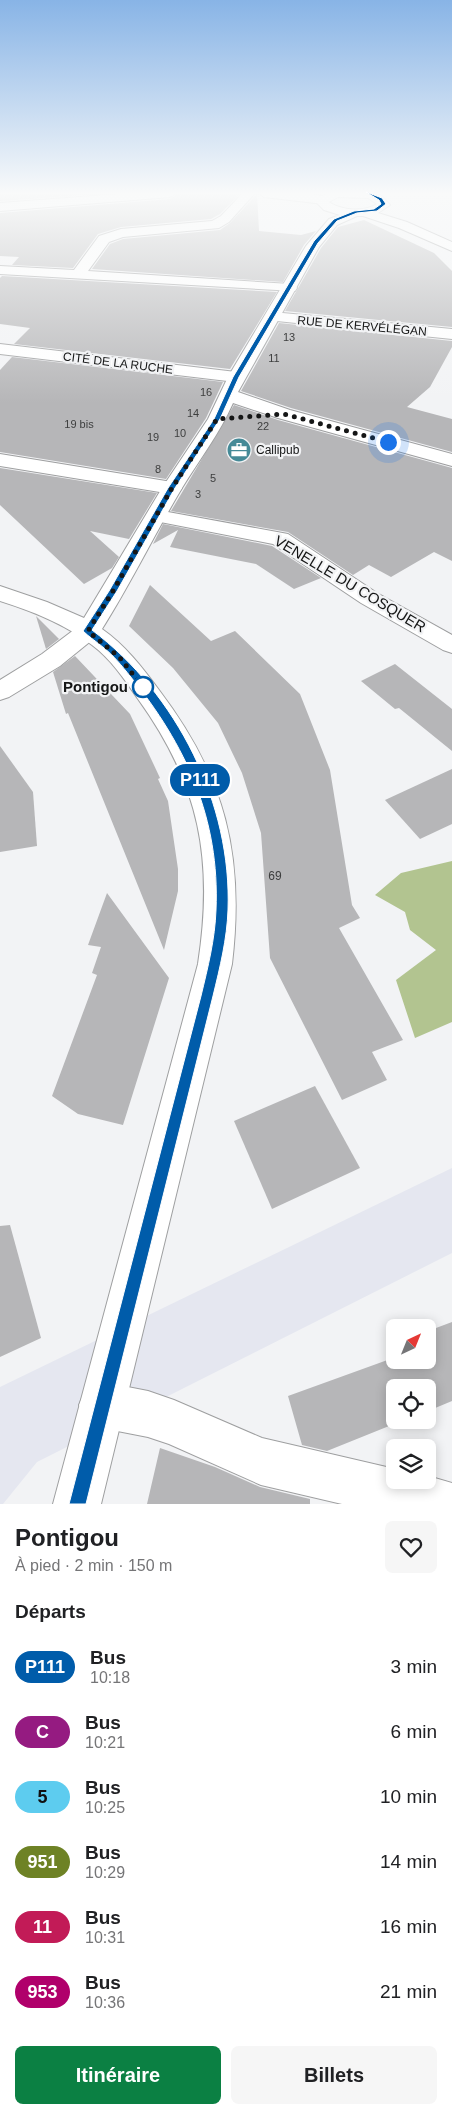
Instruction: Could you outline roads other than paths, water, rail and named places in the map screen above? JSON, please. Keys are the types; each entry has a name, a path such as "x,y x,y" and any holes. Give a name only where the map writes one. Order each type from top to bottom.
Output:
{"street":[{"path":"78,275 87,263"},
{"path":"0,691 51,660 88,631 172,488 217,419 236,377 304,263"},
{"path":"0,270 290,288"},
{"name":"RUE DE KERVÉLÉGAN","path":"272,317 452,334"},
{"name":"CITÉ DE LA RUCHE","path":"0,349 236,377"},
{"path":"228,394 284,414 452,460"},
{"path":"217,419 284,414"},
{"path":"0,460 172,488"},
{"name":"VENELLE DU COSQUER","path":"157,516 280,538 369,598 452,645"},
{"path":"0,593 46,610 88,631 109,647 133,673 171,723 196,769 213,822 221,868 221,926 215,964 78,1504"},
{"path":"102,1405 148,1414 174,1423 262,1461 443,1504"}],"place":[{"name":"Callipub","path":"239,450"},
{"name":"Pontigou","path":"143,687"}]}
